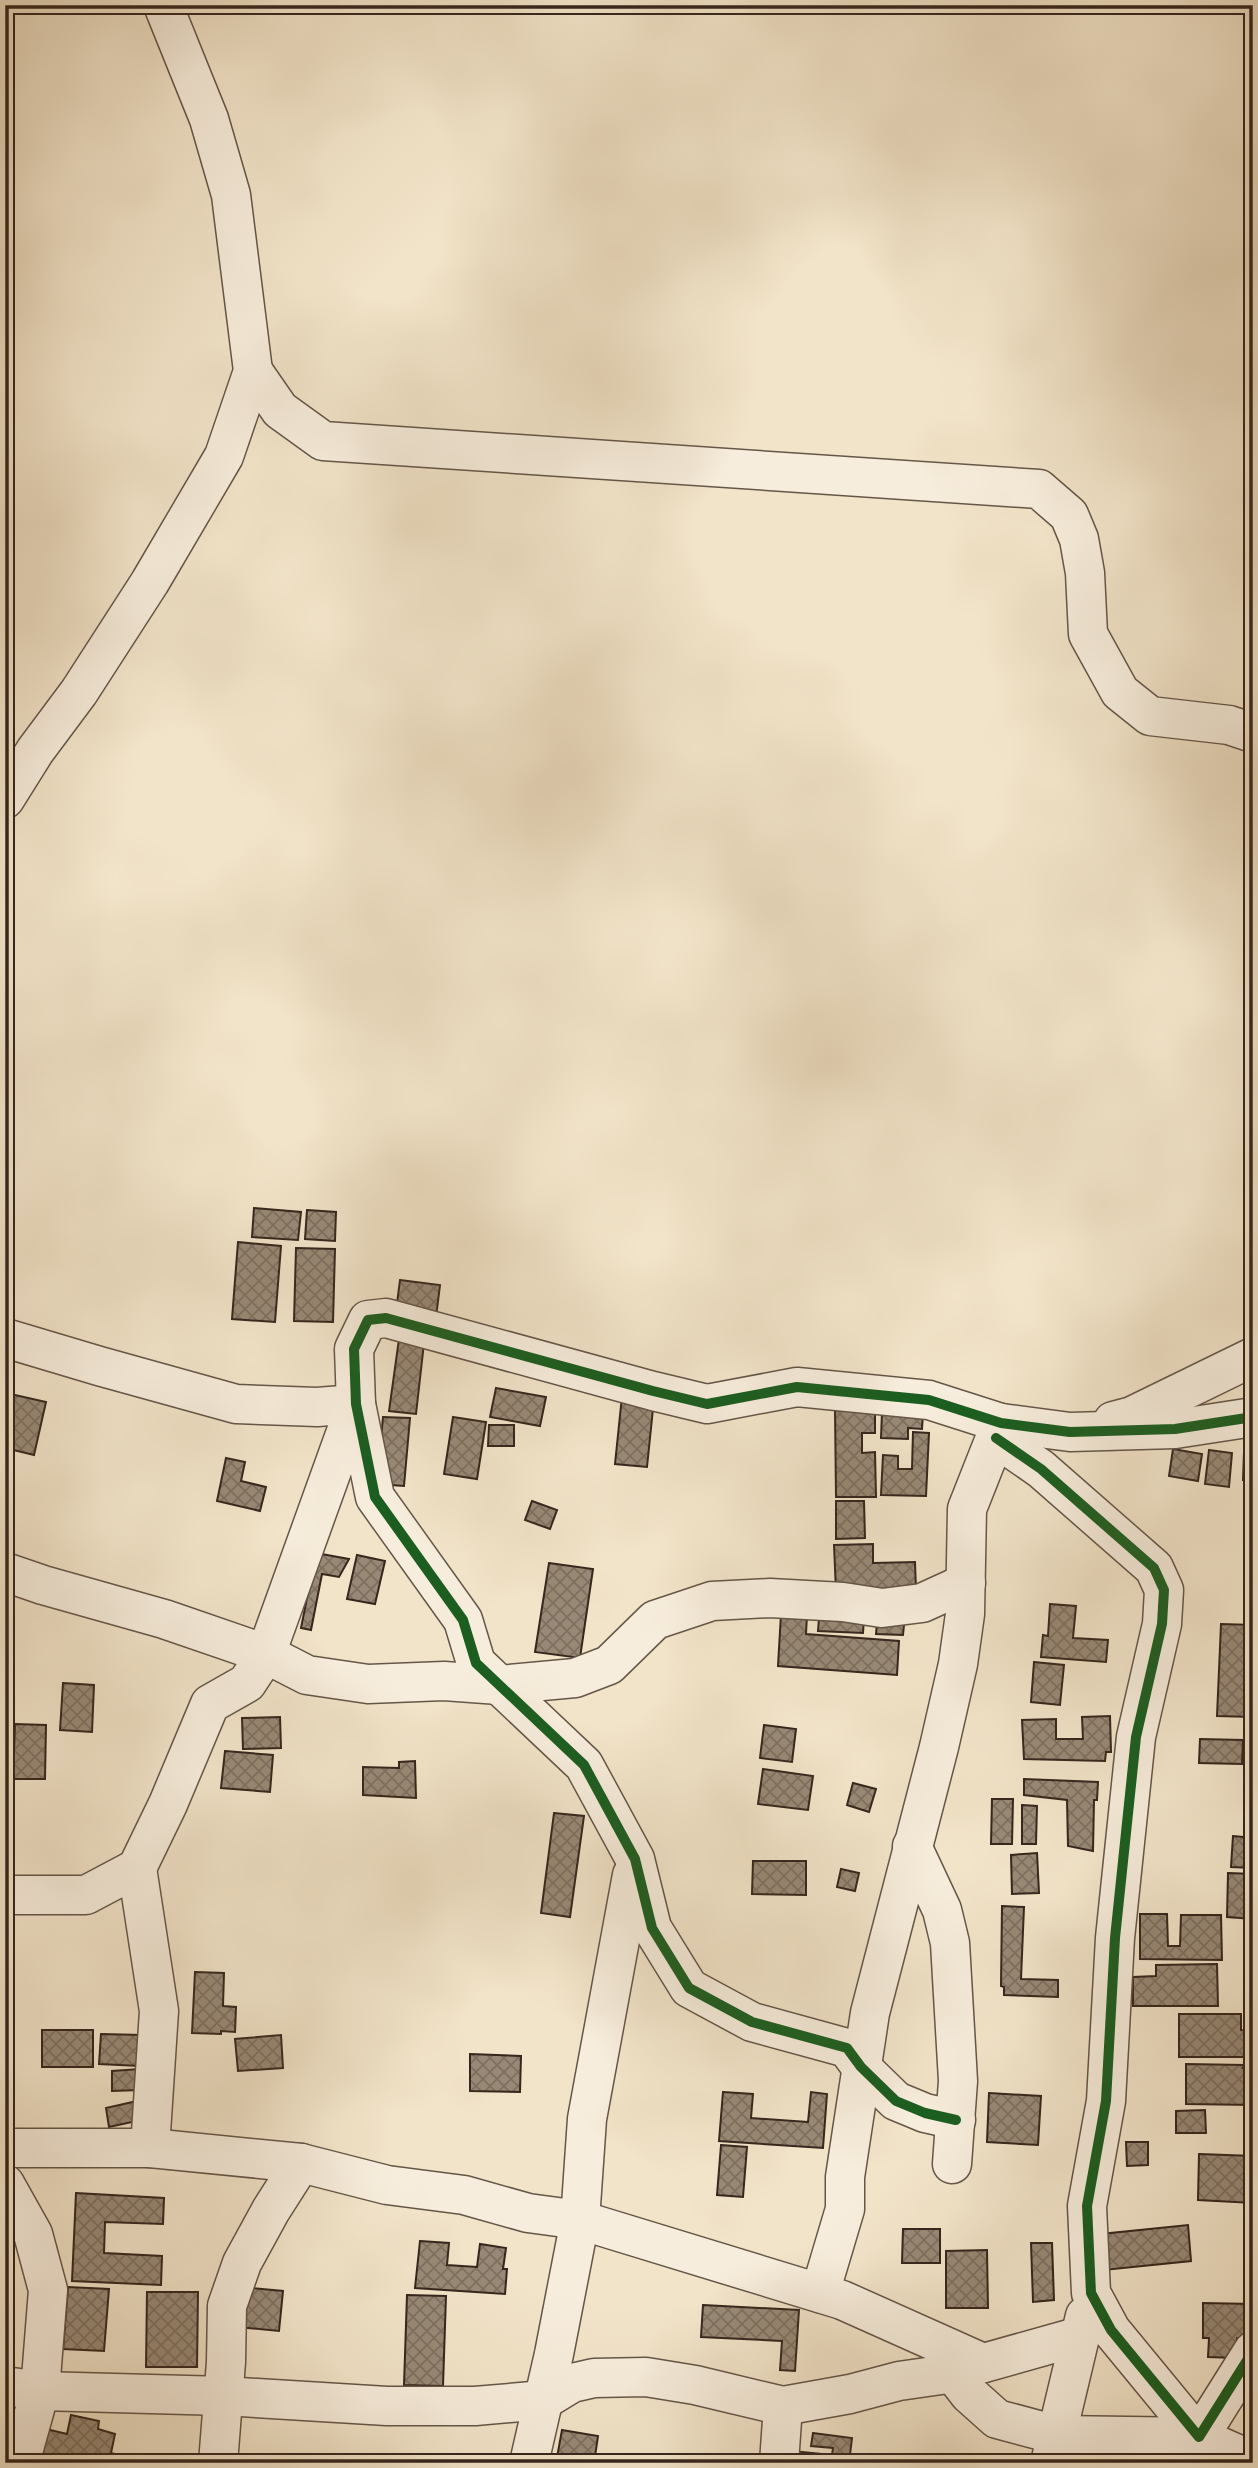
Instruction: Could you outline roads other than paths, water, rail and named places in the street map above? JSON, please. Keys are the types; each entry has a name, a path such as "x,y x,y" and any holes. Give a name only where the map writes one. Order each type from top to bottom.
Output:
{"street":[{"path":"5,799 150,582 224,456 253,371 231,195 209,119 163,5"},
{"path":"253,371 280,410 323,440 1039,489 1069,515 1079,539 1085,573 1088,635 1120,692 1150,716 1229,725 1253,733"},
{"path":"956,2120 925,2113 896,2101 861,2067 847,2048 752,2022 689,1988 652,1928 635,1859 584,1765 476,1663 463,1620 375,1497 356,1404 354,1349 368,1320 386,1318 707,1404 797,1387 929,1400 998,1431 1154,1569 1164,1590 1162,1624 1136,1737 1115,1938 1106,2101 1087,2206 1091,2293 1053,2449"},
{"path":"5,1338 236,1404 317,1407 356,1404"},
{"path":"1070,1432 1132,1416 1253,1357"},
{"path":"150,2148 159,2011 137,1868 168,1804 210,1704 247,1683 266,1654 356,1404"},
{"path":"998,1431 1175,1429 1253,1417"},
{"path":"820,2293 845,2209 845,2178 870,2013 958,1664 965,1614 967,1509 998,1431"},
{"path":"5,1572 43,1586 164,1619 266,1654 307,1675 368,1684 444,1681 499,1685 575,1678 609,1665 656,1620 712,1601 770,1598 843,1602 882,1608 922,1603 966,1583"},
{"path":"912,1846 942,1910 950,1943 957,2068 952,2164"},
{"path":"529,2463 580,2220 587,2119 635,1859"},
{"path":"5,1895 86,1895 137,1868"},
{"path":"5,2148 150,2148 301,2163 387,2185 464,2195 528,2213 580,2220 842,2300 968,2368"},
{"path":"218,2463 224,2396 227,2306 242,2263 301,2163"},
{"path":"5,2184 33,2234 47,2290 23,2388 20,2463"},
{"path":"1091,2293 1111,2330 1199,2437 1253,2461"},
{"path":"23,2388 387,2406 475,2406 544,2400 572,2383 594,2378 646,2377 695,2385 783,2406 968,2368 1080,2336"},
{"path":"1199,2437 1253,2351"},
{"path":"968,2368 969,2394 997,2419 1053,2449 1199,2437"},
{"path":"779,2463 783,2406"}]}
